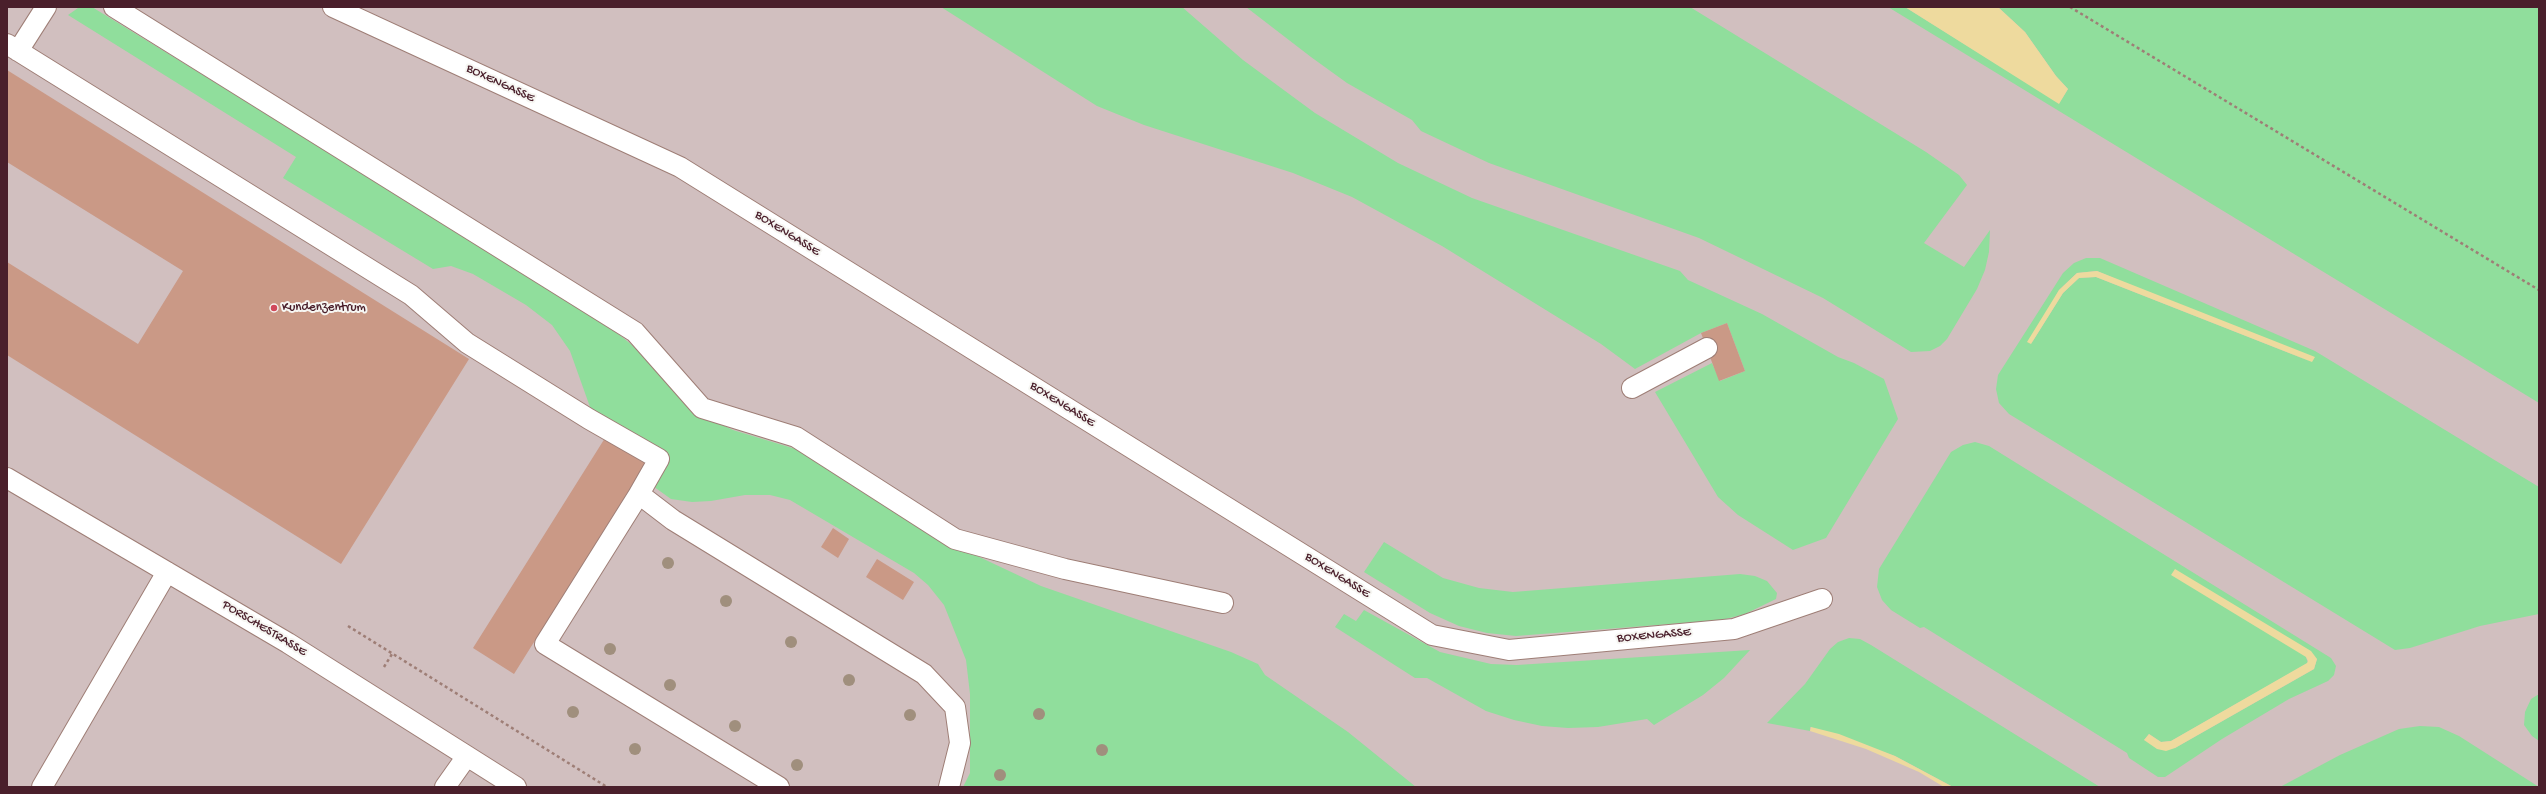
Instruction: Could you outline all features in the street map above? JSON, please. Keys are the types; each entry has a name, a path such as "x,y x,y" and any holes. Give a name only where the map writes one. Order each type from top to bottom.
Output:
{"lane":[{"path":"46,7 13,48 411,295 467,343 589,419 659,460 545,644 779,787"},
{"path":"114,7 636,332 702,408 796,437 955,539 1065,569 1223,603"},
{"name":"BOXENGASSE","path":"333,7 680,167 1432,635 1509,650 1525,649 1734,629 1822,599"},
{"path":"1632,388 1707,348"},
{"name":"PORSCHESTRASSE","path":"7,478 288,643 516,787"},
{"path":"639,494 673,520 924,674 955,707 960,743 949,787"},
{"path":"42,787 167,572"},
{"path":"445,787 467,756"}],"path":[{"path":"2070,7 2539,290"},
{"path":"348,626 607,787"}],"shaded area":[{"path":"7,7 2095,7 2539,275 2539,787 7,787"}],"green space":[{"path":"92,7 596,316 632,345 663,378 714,421 733,430 799,450 973,554 1041,586 1231,652 1258,664 1265,675 1348,732 1416,787 963,787 970,773 970,694 966,660 944,605 928,585 914,573 790,500 770,495 745,495 711,501 692,502 671,499 650,484 595,421 570,351 552,325 526,305 473,274 451,266 433,269 283,178 296,157 68,15 78,8"},
{"path":"941,7 1182,7 1243,60 1315,113 1398,163 1472,198 1680,271 1688,280 1762,314 1838,357 1854,363 1884,379 1898,419 1826,538 1793,550 1738,515 1718,497 1655,392 1712,363 1720,381 1745,371 1727,323 1701,333 1635,369 1601,344 1442,246 1352,197 1293,173 1144,125 1097,106"},
{"path":"1246,7 1690,7 1926,152 1959,175 1967,185 1924,243 1964,267 1990,230 1989,252 1985,270 1977,289 1947,339 1940,346 1930,351 1911,352 1823,298 1699,238 1489,163 1421,131 1412,120 1347,83"},
{"path":"1888,7 1905,7 2059,103 2068,89 2056,76 2025,32 1998,7 2539,7 2539,403"},
{"path":"2086,258 2100,258 2315,351 2539,487 2539,614 2480,626 2410,648 2395,650 2009,414 1999,403 1996,389 1998,375 2063,273 2074,263","holes":["2097,271 2312,362 2096,277 2079,278 2063,293 2031,344 2059,290 2077,273"]},
{"path":"1975,442 1989,446 2331,658 2336,666 2334,675 2328,681 2289,699 2222,739 2165,777 2158,777 2129,758 2127,753 1924,627 1920,628 1891,610 1882,600 1877,587 1879,569 1951,452 1963,445","holes":["2306,657 2317,659 2314,669 2175,748 2144,740 2149,734 2161,742 2171,741 2308,663"]},
{"path":"1384,542 1443,578 1479,588 1513,592 1740,574 1755,576 1767,581 1777,593 1776,599 1745,614 1722,620 1516,636 1487,633 1459,626 1430,613 1364,572"},
{"path":"1364,610 1440,652 1491,664 1517,665 1750,650 1724,678 1703,695 1654,725 1647,719 1598,727 1568,728 1542,726 1514,720 1486,711 1427,678 1415,678 1335,627 1344,614 1356,621"},
{"path":"1849,638 1860,639 1871,645 2100,787 1953,787 1895,756 1810,727 1810,731 1767,723 1805,684 1830,649 1838,642"},
{"path":"2539,694 2539,741 2532,736 2524,725 2525,712 2531,699"},
{"path":"2420,726 2439,727 2459,736 2539,787 2280,787 2340,755 2399,729"}],"sand":[{"path":"1905,7 1998,7 2025,32 2056,76 2068,89 2059,104"},
{"path":"2097,271 2315,357 2312,362 2096,277 2079,278 2063,293 2031,344 2027,342 2059,290 2077,273"},
{"path":"2175,569 2311,651 2317,659 2314,669 2175,748 2166,751 2157,749 2144,740 2149,734 2161,742 2171,741 2307,663 2308,661 2306,657 2171,575"},
{"path":"1811,727 1839,734 1895,756 1953,787 1944,787 1919,772 1866,749 1810,731"}],"building":[{"name":"Kundenzentrum","path":"7,70 469,359 341,564 7,355 7,262 138,344 183,271 7,162"},
{"path":"1727,323 1745,371 1719,381 1701,333"},
{"path":"605,438 646,463 514,674 473,648"},
{"path":"833,528 849,539 838,558 821,547"},
{"path":"877,559 914,582 903,600 866,577"}],"place":[{"name":"Kundenzentrum","path":"274,308"}]}
